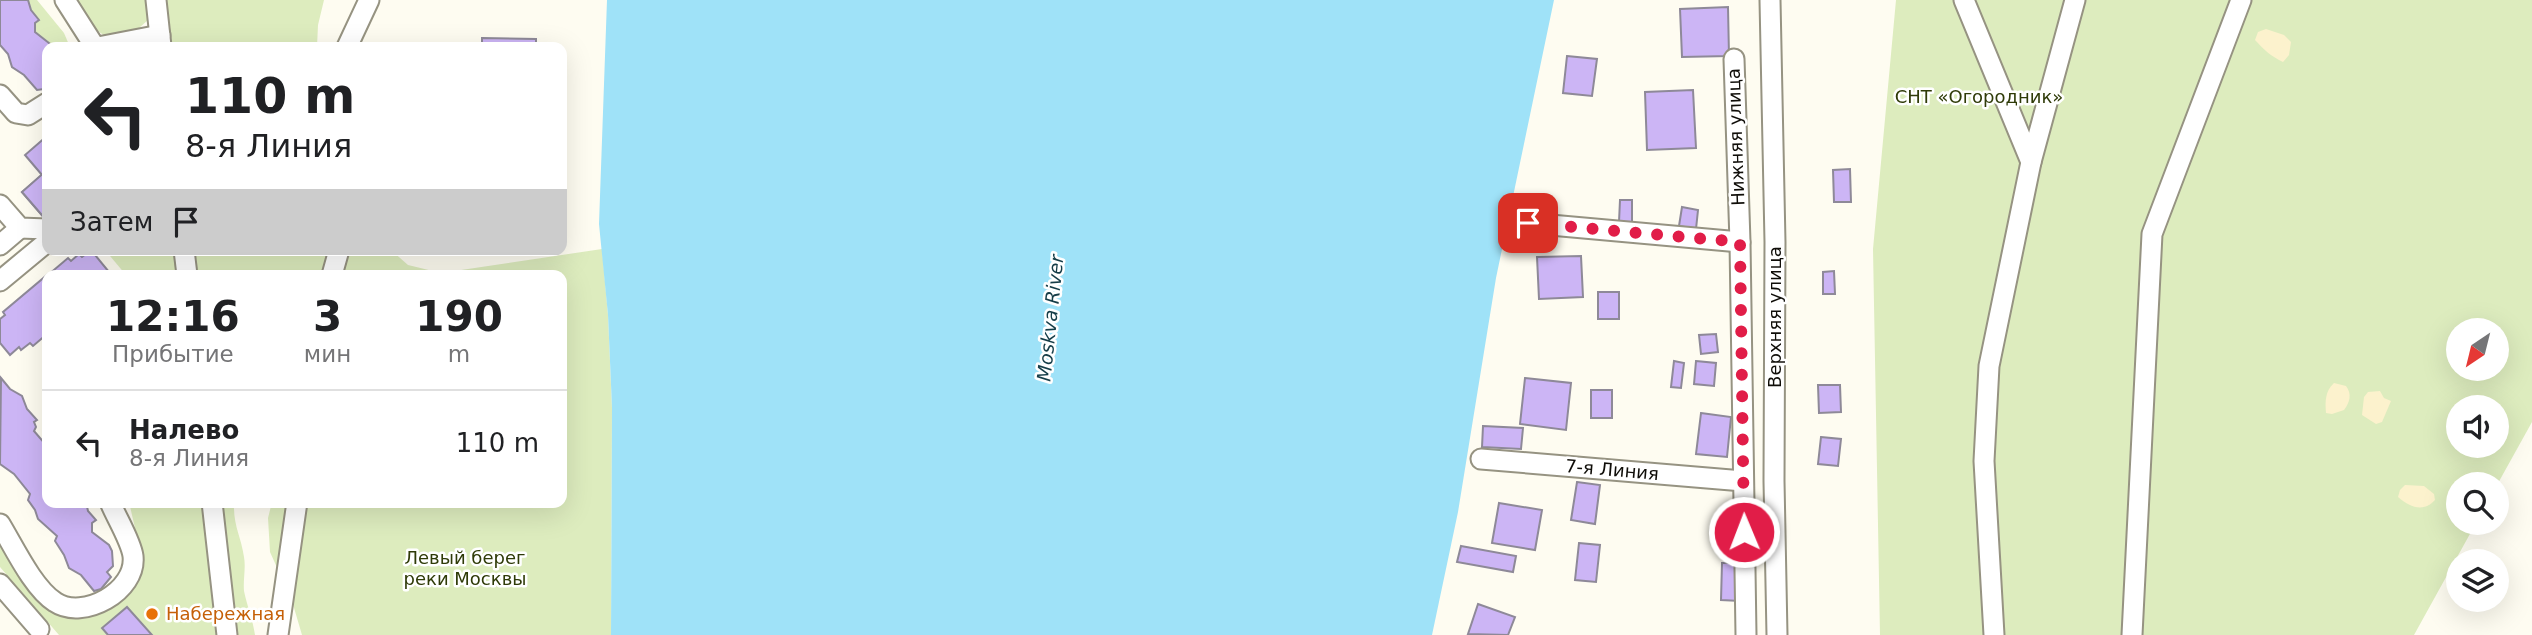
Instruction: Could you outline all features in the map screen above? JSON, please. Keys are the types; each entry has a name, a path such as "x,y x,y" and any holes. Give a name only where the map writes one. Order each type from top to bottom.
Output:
{"street":[{"path":"65,0 93,42"},
{"path":"156,0 160,41"},
{"path":"349,42 369,0"},
{"name":"Верхняя улица","path":"1770,0 1775,242 1774,481 1777,635"},
{"path":"1964,0 2031,162"},
{"path":"1994,635 1984,461 1989,366 2031,162 2075,0"},
{"path":"2133,635 2152,234 2241,0"},
{"name":"Нижняя улица","path":"1734,59 1740,242 1746,635"},
{"path":"0,95 16,113 28,115 42,106"},
{"path":"0,205 20,228"},
{"path":"1528,223 1740,242"},
{"path":"0,245 20,228 42,229"},
{"path":"0,281 42,246"},
{"name":"7-я Линия","path":"1481,458 1743,481"},
{"path":"0,524 44,594 58,604 74,608 88,607 109,597 125,582 133,569 133,554 113,508"},
{"path":"213,508 227,635"},
{"path":"278,635 296,508"},
{"path":"0,584 40,629"}],"green space":[{"path":"28,0 37,0 64,33 68,42 48,42 35,32 36,26"},
{"path":"78,0 146,0 148,20 139,28 105,36 95,29"},
{"path":"165,0 324,0 317,42 169,42"},
{"name":"СНТ «Огородник»","path":"1896,0 2532,0 2532,422 2504,472 2446,472 2446,535 2469,535 2462,549 2446,549 2446,577 2414,635 1880,635 1873,249"},
{"name":"Левый берег реки Москвы","path":"602,249 612,408 611,635 302,635 292,601 270,552 268,518 270,508 567,508 567,270 461,270"},
{"path":"110,256 175,256 176,270 122,270"},
{"name":"Левый берег реки Москвы","path":"194,256 398,256 408,265 429,270 195,270"},
{"path":"130,508 204,508 218,635 59,635 0,567 0,543 37,598 89,613 141,554"},
{"path":"223,508 234,508 245,561 244,591 255,635 236,635"}],"sand":[{"path":"2266,29 2284,35 2291,42 2289,55 2283,62 2268,53 2255,40 2258,32"},
{"path":"2334,383 2346,386 2350,398 2344,410 2332,414 2326,413 2326,401 2327,393"},
{"path":"2380,391 2384,398 2391,401 2382,422 2376,424 2362,415 2364,397 2368,392"},
{"path":"2405,485 2424,486 2434,494 2435,500 2421,507 2407,504 2398,497"}],"water":[{"name":"Moskva River","path":"607,0 1554,0 1496,278 1458,512 1432,635 611,635 612,408 608,315 599,224"}],"building":[{"path":"0,0 28,0 31,10 39,20 35,23 35,32 48,42 42,42 42,89 37,90 24,75 12,67 8,54 0,45"},
{"path":"1728,7 1729,56 1682,57 1680,9"},
{"path":"482,38 536,39 536,42 482,42"},
{"path":"1567,56 1597,59 1592,96 1563,93"},
{"path":"1693,90 1696,148 1647,150 1645,92"},
{"path":"42,140 42,175 25,155"},
{"path":"1850,169 1851,202 1834,202 1833,170"},
{"path":"42,174 42,215 22,192"},
{"path":"42,175 42,215 22,192"},
{"path":"1620,200 1632,200 1632,222 1619,222"},
{"path":"1682,207 1698,210 1696,229 1679,226"},
{"path":"77,256 96,256 107,270 54,270 68,258 71,261"},
{"path":"1581,256 1583,297 1539,299 1537,257"},
{"path":"1834,271 1835,294 1823,294 1823,272"},
{"path":"42,279 42,338 33,346 30,343 21,350 19,347 10,355 0,343 0,319 5,315 3,312"},
{"path":"1598,292 1619,292 1619,319 1598,319"},
{"path":"1716,334 1718,352 1701,354 1699,335"},
{"path":"1674,361 1684,363 1681,388 1671,387"},
{"path":"1696,361 1716,363 1714,386 1694,384"},
{"path":"1,378 10,389 22,396 27,409 37,420 34,422 34,431 42,440 42,508 87,508 96,520 92,523 92,532 109,545 112,551 113,566 107,572 111,577 101,589 94,591 81,575 69,568 55,541 57,536 38,519 28,500 30,494 14,474 0,464"},
{"path":"1525,378 1571,383 1566,430 1520,424"},
{"path":"1818,385 1840,385 1841,412 1819,413"},
{"path":"1591,390 1612,390 1612,418 1591,418"},
{"path":"1701,413 1731,417 1727,457 1696,454"},
{"path":"1483,426 1523,428 1521,449 1482,447"},
{"path":"1821,437 1841,439 1838,466 1818,464"},
{"path":"1577,482 1600,485 1595,524 1571,520"},
{"path":"1499,503 1542,510 1535,550 1492,543"},
{"path":"1579,543 1600,545 1596,582 1575,580"},
{"path":"1461,546 1516,556 1513,572 1457,562"},
{"path":"1722,563 1741,563 1740,601 1721,600"},
{"path":"1478,604 1515,617 1508,635 1468,634"},
{"path":"127,607 152,635 108,635 102,628"}],"place":[{"name":"Набережная","path":"152,614"}],"route":[{"path":"1528,223 1740,242 1744,532"}]}
